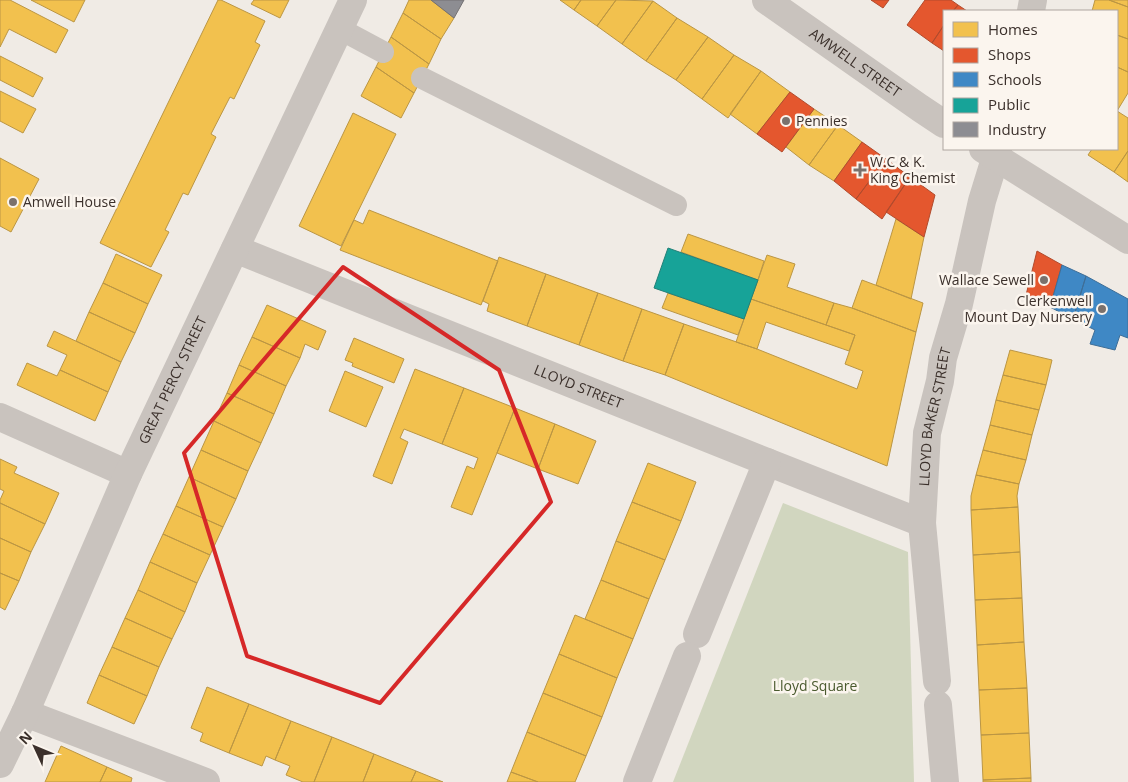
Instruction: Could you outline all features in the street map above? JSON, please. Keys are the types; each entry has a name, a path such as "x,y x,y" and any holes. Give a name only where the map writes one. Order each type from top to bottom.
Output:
{"street":[{"name":"GREAT PERCY STREET","path":"0,764 25,713 128,474 353,0"},
{"name":"AMWELL STREET","path":"766,0 943,123"},
{"path":"992,152 1128,240"},
{"name":"LLOYD BAKER STREET","path":"945,782 922,523 927,433 940,380 943,358 959,304 992,152"},
{"name":"LLOYD STREET","path":"235,250 922,523"},
{"path":"0,417 128,474"},
{"path":"637,782 767,462"},
{"path":"25,713 206,782"}],"lane":[{"path":"340,29 383,52"},
{"path":"422,78 676,205"}],"highlighted area":[{"path":"343,267 499,370 551,502 380,703 247,656 184,453"}],"green space":[{"name":"Lloyd Square","path":"783,503 908,552 914,782 673,782"}],"building: Homes":[{"path":"0,0 10,0 68,30 56,53 9,29 0,47"},
{"path":"31,0 85,0 74,22"},
{"path":"218,0 265,21 255,42 260,45 234,99 230,97 211,134 216,137 188,195 183,193 165,230 169,232 151,267 100,243"},
{"path":"254,0 289,0 280,18 251,4"},
{"path":"409,0 431,0 454,18 441,39 403,13"},
{"path":"560,0 581,0 574,10"},
{"path":"581,0 616,0 597,26 574,10"},
{"path":"616,0 653,1 622,44 597,26"},
{"path":"1095,0 1109,0 1128,7 1128,39 1118,35 1118,10 1092,10"},
{"path":"1109,0 1128,0 1128,7"},
{"path":"653,1 677,18 646,61 622,44"},
{"path":"403,13 441,39 429,64 391,37"},
{"path":"677,18 708,37 676,80 646,61"},
{"path":"1118,35 1128,39 1128,72 1118,67"},
{"path":"391,37 429,64 414,93 376,67"},
{"path":"708,37 734,55 702,99 676,80"},
{"path":"734,55 761,71 728,118 702,99"},
{"path":"0,56 43,78 33,97 0,80"},
{"path":"376,67 414,93 401,118 361,96"},
{"path":"1118,67 1128,72 1128,93 1118,109"},
{"path":"761,71 790,92 757,134 730,114"},
{"path":"0,91 36,109 23,133 0,121"},
{"path":"814,109 838,125 809,165 786,147"},
{"path":"1118,112 1128,118 1128,151 1114,172 1088,155 1091,150 1118,150"},
{"path":"353,113 396,134 341,246 299,226"},
{"path":"838,125 862,142 834,181 809,165"},
{"path":"1128,151 1128,182 1114,172"},
{"name":"Amwell House","path":"0,158 39,179 11,232 0,226"},
{"path":"369,210 498,261 481,305 340,250 354,220 363,224"},
{"path":"896,219 924,237 911,299 876,285"},
{"path":"688,234 764,261 758,280 681,252"},
{"path":"116,254 162,275 148,304 103,283"},
{"path":"767,255 795,264 787,287 834,303 826,325 751,299"},
{"path":"499,257 546,274 527,326 487,311 489,304 483,301"},
{"path":"546,274 598,293 579,345 527,326"},
{"path":"862,280 923,303 916,332 852,308"},
{"path":"103,283 148,304 135,333 89,312"},
{"path":"598,293 642,309 623,361 579,345"},
{"path":"668,293 744,319 738,335 662,308"},
{"path":"751,299 855,335 849,351 766,322 757,349 736,342"},
{"path":"834,303 916,332 887,466 665,375 684,324 757,349 857,389 863,371 845,364 855,335 826,325"},
{"path":"267,305 326,331 318,350 305,344 300,358 252,337"},
{"path":"642,309 684,324 665,375 623,361"},
{"path":"89,312 135,333 121,362 76,341"},
{"path":"54,331 121,362 108,392 60,370 67,355 47,346"},
{"path":"252,337 300,358 286,386 239,365"},
{"path":"354,338 404,359 394,383 352,366 353,363 345,360"},
{"path":"1010,350 1052,360 1046,385 1003,375"},
{"path":"27,363 57,376 60,370 108,392 95,421 17,385"},
{"path":"239,365 286,386 274,414 227,393"},
{"path":"415,369 464,388 442,444 404,429 400,438 408,442 392,484 373,476"},
{"path":"345,371 383,387 366,427 329,411"},
{"path":"1003,375 1046,385 1039,410 996,400"},
{"path":"464,388 515,408 472,515 451,507 467,466 474,469 478,458 442,444"},
{"path":"227,393 274,414 261,443 214,421"},
{"path":"996,400 1039,410 1032,435 990,425"},
{"path":"515,408 555,424 538,469 497,453"},
{"path":"214,421 261,443 248,471 201,450"},
{"path":"555,424 596,441 578,484 538,469"},
{"path":"990,425 1032,435 1026,460 983,450"},
{"path":"201,450 248,471 236,499 189,477"},
{"path":"983,450 1026,460 1019,484 976,475"},
{"path":"0,459 17,467 14,473 59,493 45,524 0,503 4,491 0,489"},
{"path":"648,463 696,482 681,521 632,502"},
{"path":"976,475 1019,484 1018,507 971,510 971,496"},
{"path":"189,477 236,499 223,527 176,506"},
{"path":"632,502 681,521 665,560 616,541"},
{"path":"0,503 45,524 31,552 0,538"},
{"path":"176,506 223,527 210,555 163,534"},
{"path":"1018,507 1020,552 973,555 971,510"},
{"path":"163,534 210,555 197,583 150,562"},
{"path":"0,538 31,552 19,581 0,573"},
{"path":"616,541 665,560 649,599 601,580"},
{"path":"1020,552 1022,598 975,600 973,555"},
{"path":"150,562 197,583 185,612 138,590"},
{"path":"0,573 19,581 5,610 0,607"},
{"path":"601,580 649,599 633,639 585,619"},
{"path":"138,590 185,612 172,639 125,618"},
{"path":"1022,598 1024,642 977,645 975,600"},
{"path":"575,615 633,639 617,678 559,654"},
{"path":"125,618 172,639 159,667 112,647"},
{"path":"1024,642 1027,688 979,690 977,645"},
{"path":"112,647 159,667 147,696 99,675"},
{"path":"559,654 617,678 602,717 543,693"},
{"path":"99,675 147,696 134,724 87,703"},
{"path":"207,687 249,704 229,753 200,741 203,733 191,728"},
{"path":"1027,688 1029,733 981,735 979,690"},
{"path":"543,693 602,717 586,756 527,732"},
{"path":"249,704 291,721 275,760 266,756 262,766 229,753"},
{"path":"291,721 332,737 314,782 303,782 286,775 290,766 275,760"},
{"path":"527,732 586,756 575,782 538,782 511,772"},
{"path":"1029,733 1031,778 983,780 981,735"},
{"path":"332,737 374,754 363,782 314,782"},
{"path":"61,746 107,767 100,782 45,782"},
{"path":"374,754 416,771 411,782 363,782"},
{"path":"107,767 132,778 131,782 100,782"},
{"path":"416,771 443,782 411,782"},
{"path":"511,772 538,782 507,782"},
{"path":"1031,778 1031,782 983,782 983,780"}],"building: Shops":[{"path":"871,0 889,0 883,8"},
{"path":"925,0 951,0 958,5 954,10 943,10 943,26 932,43 907,25"},
{"path":"958,5 966,10 954,10"},
{"path":"943,26 943,50 932,43"},
{"name":"Pennies","path":"790,92 814,109 782,152 757,134"},
{"name":"W.C & K. King Chemist","path":"862,142 886,159 856,199 834,181"},
{"path":"886,159 910,177 882,219 856,199"},
{"path":"910,177 935,195 924,237 886,212"},
{"name":"Wallace Sewell","path":"1037,251 1062,265 1050,307 1026,295"}],"building: Schools":[{"path":"1062,265 1086,276 1073,319 1050,307"},
{"name":"Clerkenwell Mount Day Nursery","path":"1086,276 1128,299 1128,338 1120,335 1115,350 1090,344 1095,330 1073,319"}],"building: Public":[{"path":"668,248 758,280 744,319 654,288"}],"building: Industry":[{"path":"431,0 464,0 454,18"}],"place":[{"name":"Pennies","path":"786,121"},
{"name":"W.C & K. King Chemist","path":"860,170"},
{"name":"Amwell House","path":"13,202"},
{"name":"Wallace Sewell","path":"1044,280"},
{"name":"Clerkenwell Mount Day Nursery","path":"1102,309"}]}
